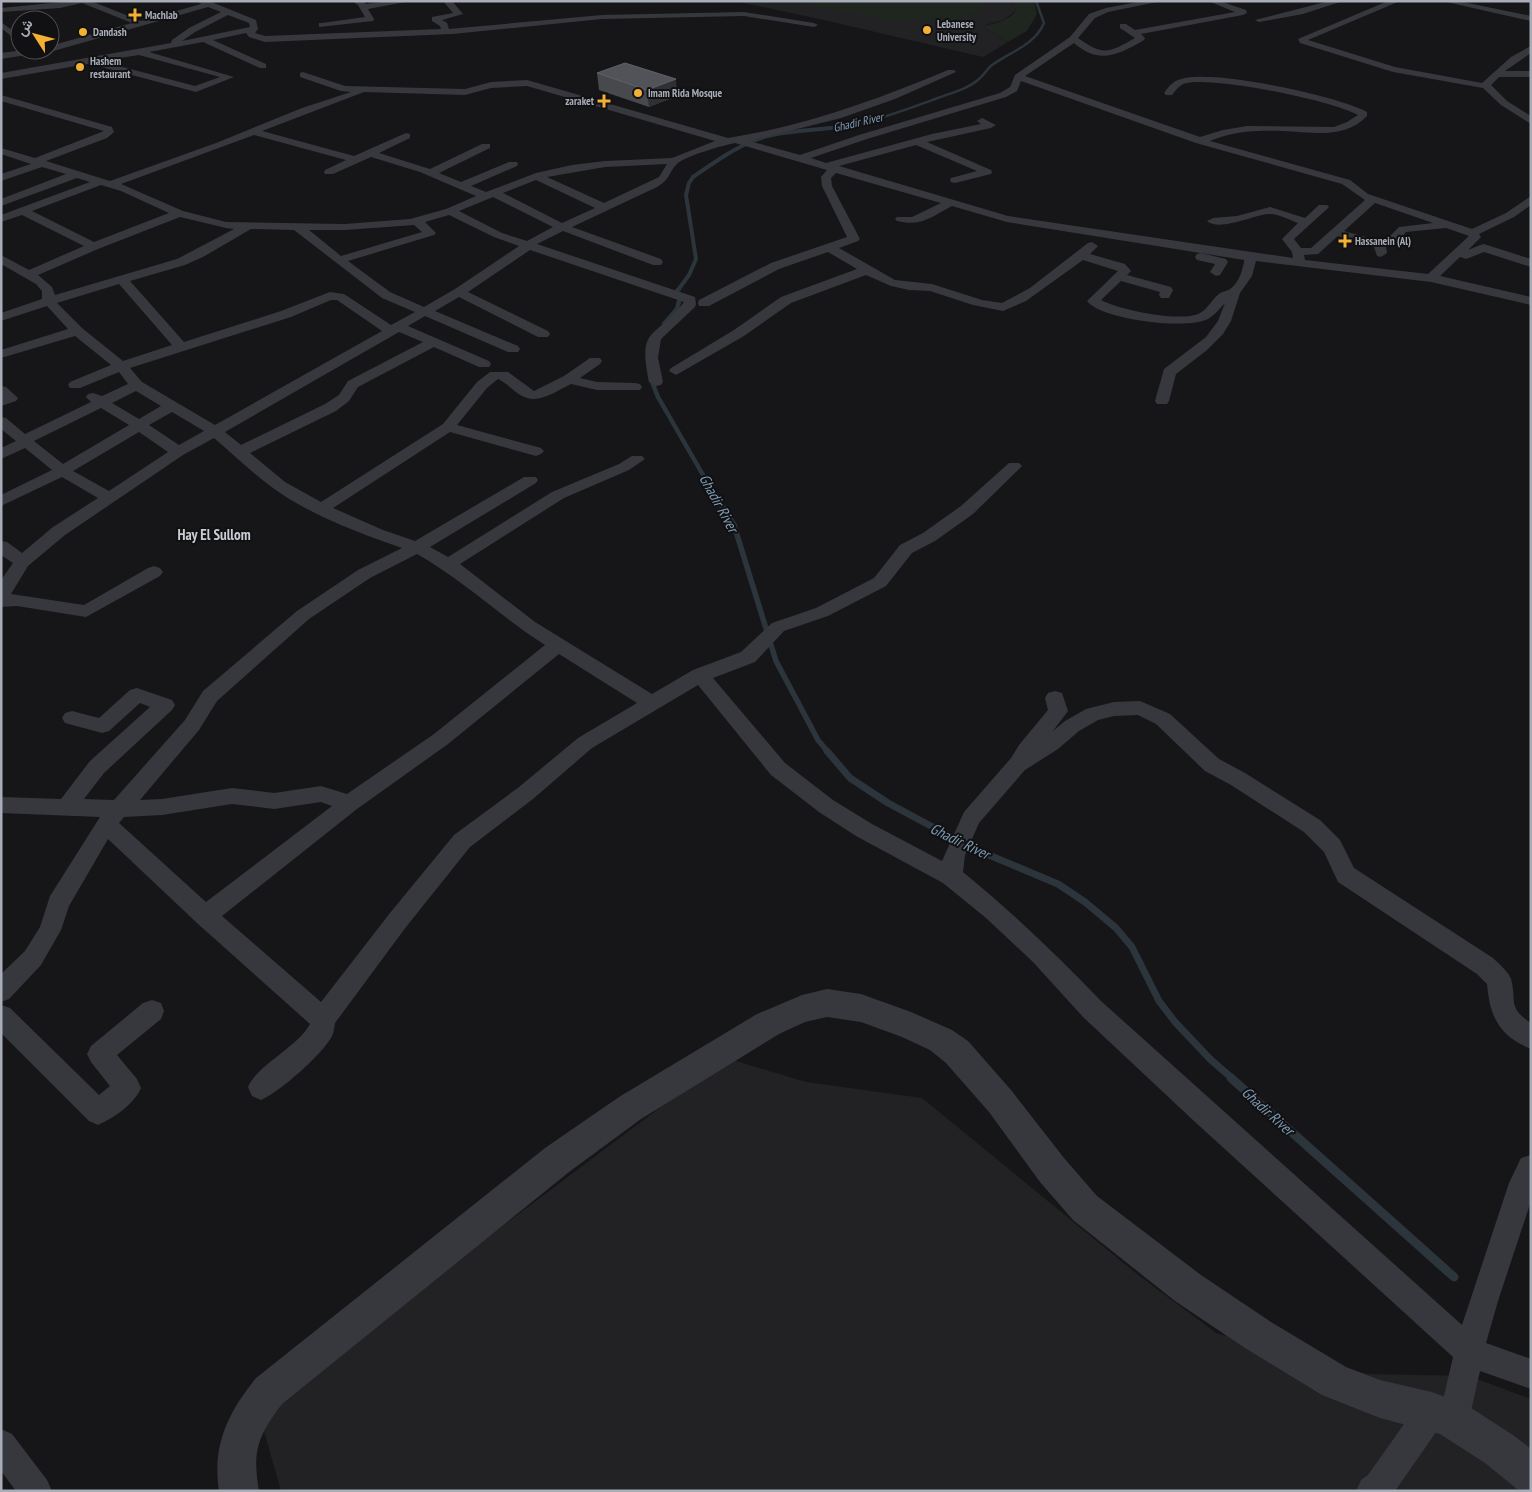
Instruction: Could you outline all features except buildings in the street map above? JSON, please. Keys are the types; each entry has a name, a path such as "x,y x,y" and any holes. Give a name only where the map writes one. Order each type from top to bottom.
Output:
{"street":[{"path":"1,9 18,1"},
{"path":"1,9 60,6 83,1 140,23"},
{"path":"317,26 370,19 364,7 356,1"},
{"path":"364,7 407,1"},
{"path":"445,31 444,25 435,19 459,14 446,1"},
{"path":"799,159 879,132 996,98 1014,89 1018,77 1072,39 1092,16 1106,10 1158,1"},
{"path":"1259,20 1300,12 1339,1"},
{"path":"1396,1 1302,40 1393,69 1486,86 1504,103 1531,121"},
{"path":"1446,1 1531,19"},
{"path":"60,46 160,18 205,3 253,22 252,36 265,39 445,31 586,18 744,14 814,25"},
{"path":"1097,3 1106,10"},
{"path":"1200,7 1216,3 1275,27"},
{"path":"579,8 586,18"},
{"path":"87,14 105,10"},
{"path":"172,44 184,27 227,12"},
{"path":"1134,33 1243,13"},
{"path":"160,18 184,27"},
{"path":"355,21 359,36"},
{"path":"1072,39 1080,42 1083,46 1101,53 1116,53 1141,38 1122,26"},
{"path":"1,76 140,53 172,44 206,40 252,30 279,29"},
{"path":"338,36 374,44"},
{"path":"206,40 264,66"},
{"path":"1486,86 1487,82 1514,59 1531,49"},
{"path":"60,50 196,88 229,77 140,53"},
{"path":"1,151 107,183 179,213 226,225 298,227 386,225 417,221 450,211 536,176 572,168 674,161 838,116 892,97 951,72"},
{"path":"1498,74 1531,74"},
{"path":"303,75 344,89 364,90 465,92 491,85 527,83 833,168 1007,219 1251,257 1299,257 1432,278 1531,301"},
{"path":"1018,77 1200,141 1346,182 1364,196 1473,233 1510,215 1531,199"},
{"path":"1169,93 1173,86 1185,80 1209,80 1317,98 1355,108 1364,114 1358,120 1334,130 1276,128 1244,130 1215,134 1200,141"},
{"path":"1,219 107,183 364,90"},
{"path":"1,98 108,129 109,132 1,178"},
{"path":"1504,103 1525,103"},
{"path":"10,112 27,106"},
{"path":"704,303 775,266 854,239 827,186 826,178 833,168 890,149 991,125 982,121"},
{"path":"252,131 356,160"},
{"path":"329,172 406,136"},
{"path":"919,142 987,172 955,180"},
{"path":"430,172 486,146"},
{"path":"890,149 902,155"},
{"path":"370,154 430,172 461,186 489,194 562,227 657,262"},
{"path":"154,572 86,611 17,600 1,600 7,585 22,562 59,530 178,452 459,292 527,245 644,190 663,179 674,161"},
{"path":"833,168 861,163"},
{"path":"461,186 513,164"},
{"path":"1,203 77,174"},
{"path":"536,176 604,208"},
{"path":"1299,257 1314,252 1373,199"},
{"path":"901,219 914,221 950,203"},
{"path":"1299,257 1288,238 1323,207"},
{"path":"1213,221 1237,219 1270,210 1306,222"},
{"path":"23,211 94,246"},
{"path":"450,211 492,232 527,245 690,300 690,304 654,338 651,358 656,382"},
{"path":"30,274 94,246 179,213"},
{"path":"339,260 430,233 417,221"},
{"path":"1336,232 1380,249 1392,242 1403,229 1447,225"},
{"path":"1,317 199,254 249,226"},
{"path":"298,227 386,295 513,349"},
{"path":"1432,278 1456,252 1475,237 1473,233"},
{"path":"830,248 889,283 908,287 920,286 931,288 992,306 1004,307 1055,277 1082,256 1104,234"},
{"path":"1196,248 1190,254 1222,262 1216,272"},
{"path":"1456,252 1466,255 1483,248 1531,263"},
{"path":"1082,256 1121,267 1125,271 1093,301 1134,316 1150,318 1201,318 1224,296 1234,292"},
{"path":"1162,401 1169,372 1207,345 1220,331 1231,305 1234,292 1245,279 1251,257"},
{"path":"1,258 30,274 48,290 49,301 77,331 121,366 137,385 216,432 279,485 377,534 418,547 448,564 530,626 651,703"},
{"path":"676,371 739,333 786,300 867,270"},
{"path":"1119,277 1167,290 1165,295"},
{"path":"122,280 180,346"},
{"path":"459,292 543,334"},
{"path":"178,452 75,385 121,366 286,314 334,296 340,297 371,319 434,342 484,364"},
{"path":"1,354 77,331"},
{"path":"240,452 344,399 348,389 353,384 434,342"},
{"path":"322,508 448,427 482,385 495,375 503,375 527,393 534,395 540,394 569,379 595,361"},
{"path":"569,379 597,386 635,387"},
{"path":"1,454 100,402 137,385"},
{"path":"1,390 11,398 1,402"},
{"path":"1,501 62,471 171,406"},
{"path":"1,421 62,471 110,498"},
{"path":"448,427 536,451"},
{"path":"448,564 558,495 624,467 637,459"},
{"path":"261,1087 292,1062 322,1030 323,1019 398,920 462,841 526,793 585,743 700,675 748,657 773,631 794,620 822,612 880,582 906,549 929,537 968,510 1014,466"},
{"path":"1,991 33,958 50,930 58,903 114,816 192,725 210,696 303,615 334,593 364,574 418,547 530,480"},
{"path":"1,546 22,562"},
{"path":"205,916 350,803 440,739 559,644"},
{"path":"700,675 778,769 826,806 864,830 952,866 1092,1009 1469,1352 1531,1374"},
{"path":"67,807 97,767 165,704 137,695 102,726 72,718"},
{"path":"952,866 962,835 971,818 1018,764 1026,750 1058,711 1055,698"},
{"path":"1018,764 1051,744 1072,726 1093,714 1114,709 1140,708 1163,719 1212,765 1238,779 1312,826 1332,846 1346,875 1485,966 1500,980 1501,1003 1510,1023 1531,1037"},
{"path":"1,805 67,807 114,816 232,796 274,801 321,794 350,803"},
{"path":"114,816 205,916 323,1019"},
{"path":"239,1491 236,1474 236,1451 244,1428 253,1411 269,1391 557,1160 630,1108 768,1024 802,1009 828,1003 861,1008 910,1026 941,1040 957,1052 1000,1101 1052,1170 1085,1208 1188,1288 1335,1382 1380,1399 1443,1416 1499,1449 1531,1475"},
{"path":"1,1016 98,1112 128,1088 100,1054 152,1011"},
{"path":"1372,1491 1379,1486 1443,1416 1469,1352 1483,1301 1523,1182 1531,1168"},
{"path":"1,1445 36,1491"}],"shaded area":[{"name":"Lebanese University","path":"735,1 1012,1 1016,11 1003,20 982,26 1008,42 983,57"},
{"path":"794,1 982,1 982,8 960,19 917,21 899,19 889,21"},
{"path":"1012,1 1034,1 1037,14 1027,31 1008,42 982,26 1000,22 1013,14 1016,11"},
{"path":"726,1058 806,1082 922,1098 1137,1274 1216,1333 1367,1374 1469,1376 1531,1399 1531,1491 281,1491 258,1410"}],"waterway":[{"name":"Ghadir River","path":"828,128 884,117 954,92 975,82 992,65 1028,43 1040,31 1044,23 1036,1"},
{"name":"Ghadir River","path":"678,290 689,275 696,259 686,195 689,183 693,177 729,153 762,138 784,133 841,127"},
{"name":"Ghadir River","path":"664,324 677,309 680,298"},
{"name":"Ghadir River","path":"650,377 658,397 714,494"},
{"name":"Ghadir River","path":"714,493 734,525 776,661 818,740 828,752"},
{"name":"Ghadir River","path":"827,751 850,778 888,803 970,847 1058,884 1085,902 1116,928 1132,947 1159,1001 1175,1022 1211,1060 1233,1079"},
{"name":"Ghadir River","path":"1231,1078 1454,1277"}],"place":[{"name":"Machlab","path":"135,15"},
{"name":"Lebanese University","path":"927,30"},
{"name":"Dandash","path":"83,32"},
{"name":"Hashem restaurant","path":"80,67"},
{"name":"Imam Rida Mosque","path":"638,93"},
{"name":"zaraket","path":"604,101"},
{"name":"Hassanein (Al)","path":"1345,241"}],"district":[{"name":"Hay El Sullom","path":"214,534"}]}
